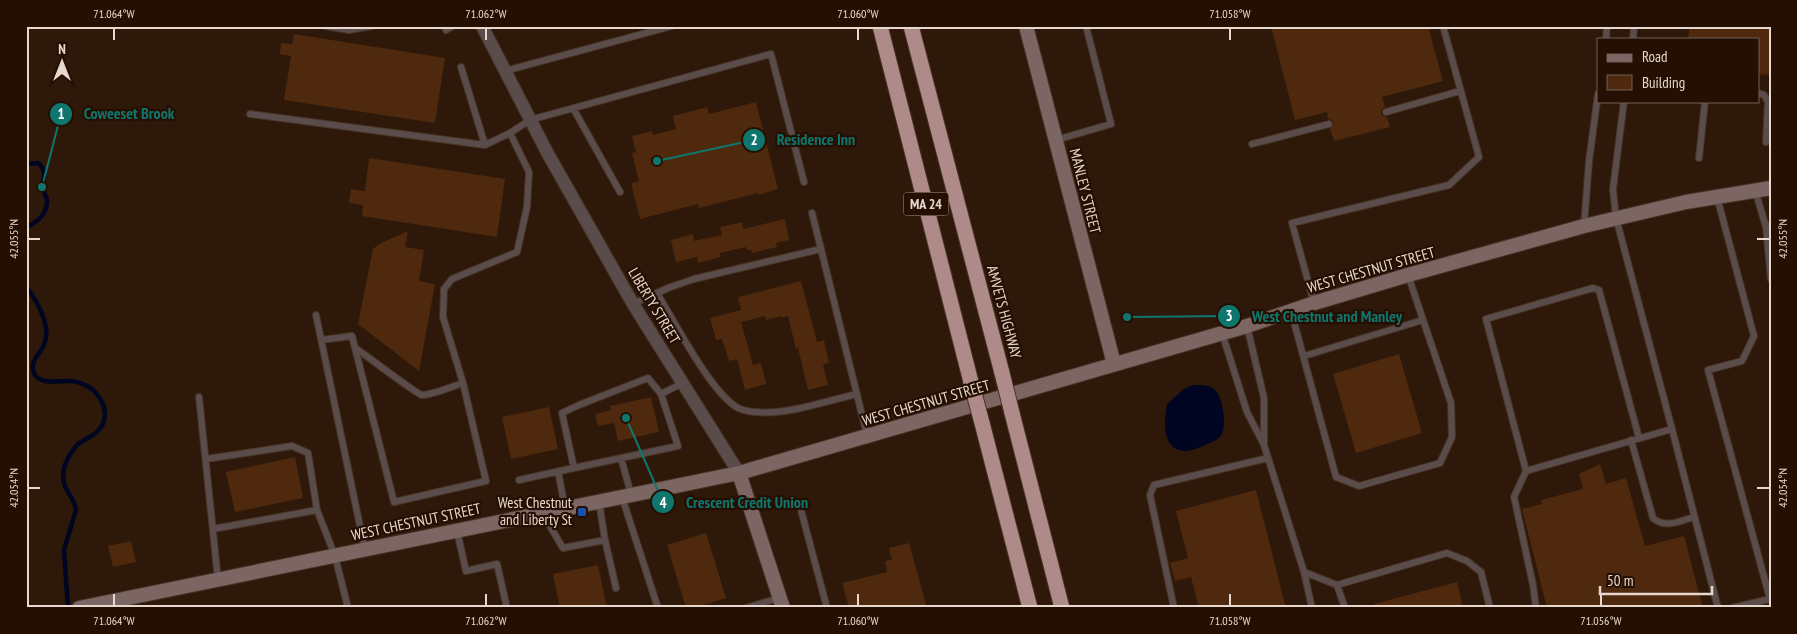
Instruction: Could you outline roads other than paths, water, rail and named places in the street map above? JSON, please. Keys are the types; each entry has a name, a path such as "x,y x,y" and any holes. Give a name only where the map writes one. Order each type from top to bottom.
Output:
{"highway":[{"name":"MA 24","path":"880,26 1030,608"},
{"name":"AMVETS HIGHWAY","path":"911,26 1062,608"}],"main road":[{"name":"MANLEY STREET","path":"1026,26 1114,364"},
{"name":"WEST CHESTNUT STREET","path":"86,607 134,600 218,580 739,473 1246,326 1314,303 1584,226 1717,196 1771,188"},
{"name":"LIBERTY STREET","path":"739,473 781,603"}],"street":[{"name":"LIBERTY STREET","path":"482,26 548,154 633,304 739,473"}],"lane":[{"path":"325,26 349,30 372,26"},
{"path":"444,26 446,30 453,26"},
{"path":"505,71 672,26"},
{"path":"1056,140 1111,124 1086,26"},
{"path":"1314,303 1292,223 1449,185 1479,157 1443,26"},
{"path":"250,114 485,146 530,120 771,54 804,182"},
{"path":"461,67 485,146"},
{"path":"1386,112 1460,91"},
{"path":"1760,94 1764,95 1768,102 1766,142"},
{"path":"1584,226 1589,161 1597,101"},
{"path":"1624,102 1613,189 1616,218 1718,608"},
{"path":"1699,158 1704,102"},
{"path":"573,108 620,192"},
{"path":"1252,144 1329,124"},
{"path":"321,340 352,336 394,502 486,482 463,383 443,317 444,289 452,279 517,252 527,207 529,172 510,133"},
{"path":"1755,190 1768,227 1771,279"},
{"path":"1717,196 1754,336 1742,361 1708,370 1770,599 1732,608"},
{"path":"812,213 868,436"},
{"path":"633,304 694,279 821,249"},
{"path":"1291,311 1336,476 1359,486 1440,463 1452,437 1451,403 1408,276"},
{"path":"1536,608 1533,584 1514,498 1526,471 1486,319 1593,288 1599,290 1639,438"},
{"path":"657,293 708,376 725,397 738,408 754,412 777,412 857,394"},
{"path":"316,315 365,550"},
{"path":"1304,356 1423,320"},
{"path":"1246,326 1264,398 1264,445"},
{"path":"1222,333 1247,412 1264,445 1304,572 1312,608"},
{"path":"355,348 396,376 412,391 422,395 463,383"},
{"path":"519,480 678,446 662,394 648,378 562,413 574,468"},
{"path":"662,394 683,384"},
{"path":"199,397 218,580"},
{"path":"1526,471 1672,429"},
{"path":"1631,440 1653,518 1659,524 1668,525 1694,517"},
{"path":"206,459 292,446 308,453 317,510 335,556 348,608"},
{"path":"621,458 626,495 658,608"},
{"path":"1174,608 1150,495 1154,485 1268,458"},
{"path":"558,471 565,508"},
{"path":"599,501 605,540 616,588"},
{"path":"213,529 317,510"},
{"path":"801,510 827,608"},
{"path":"541,513 562,548 605,540"},
{"path":"457,530 466,571 498,564 507,608"},
{"path":"1304,572 1337,585 1447,553 1467,561 1481,572 1490,608"},
{"path":"1337,585 1345,608"},
{"path":"746,608 781,603"}],"water":[{"path":"1193,385 1205,385 1215,390 1218,394 1224,413 1224,427 1220,437 1216,440 1191,450 1181,451 1174,448 1166,435 1165,415 1167,404 1184,389"}],"waterway":[{"path":"26,164 38,163 44,170 43,189 47,200 46,209 41,217 26,227"},
{"path":"26,286 42,312 46,328 45,342 34,360 34,373 40,380 51,382 72,381 85,385 96,393 105,410 102,426 93,435 77,445 69,456 64,468 64,482 76,510 64,550 68,608"}],"place":[{"name":"Residence Inn","path":"657,161"},
{"name":"Coweeset Brook","path":"42,187"},
{"name":"West Chestnut and Manley","path":"1127,317"},
{"name":"Crescent Credit Union","path":"626,418"},
{"name":"West Chestnut and Liberty St","path":"582,512"}]}
